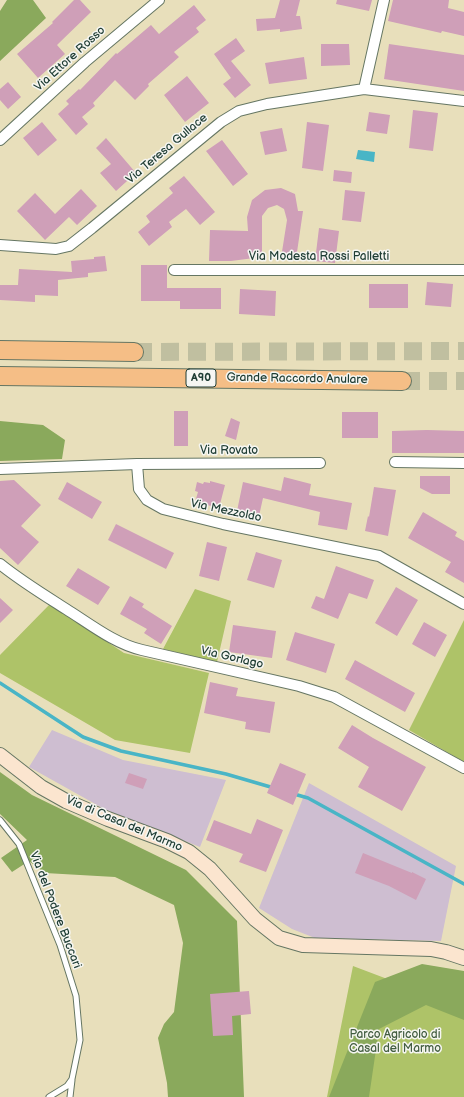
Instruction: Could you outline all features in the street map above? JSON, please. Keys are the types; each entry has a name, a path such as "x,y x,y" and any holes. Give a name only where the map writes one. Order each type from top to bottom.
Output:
{"highway":[{"path":"0,350 134,352"},
{"name":"Grande Raccordo Anulare","path":"0,376 402,381"}],"main road":[{"name":"Via di Casal del Marmo","path":"0,755 41,787 66,801 108,819 167,841 189,852 210,869 254,919 280,938 303,945 431,949 464,958"}],"street":[{"name":"Via Ettore Rosso","path":"0,140 85,62 159,0"},
{"path":"364,89 384,0"},
{"name":"Via Teresa Gullace","path":"0,245 56,249 68,246 221,122 238,111 267,104 364,89 464,101"},
{"name":"Via Modesta Rossi Palletti","path":"174,270 464,270"},
{"path":"395,462 464,463"},
{"name":"Via Rovato","path":"137,464 320,463"},
{"path":"0,469 137,464"},
{"name":"Via Mezzoldo","path":"137,464 139,489 147,500 163,509 223,524 379,556 464,604"},
{"name":"Via Gorlago","path":"0,564 15,576 92,626 125,645 299,686 334,697 464,768"}],"lane":[{"name":"Via del Podere Buccari","path":"0,820 19,844 60,944 76,996 80,1040 70,1097"},
{"path":"50,1097 67,1086 72,1079"}],"shaded area":[{"path":"52,730 123,760 226,780 200,847 106,810 29,767"},
{"path":"309,783 456,866 441,941 315,938 292,929 259,908"}],"green space":[{"path":"7,0 33,0 46,18 0,61 0,11"},
{"path":"0,421 43,425 65,440 62,459 0,461"},
{"path":"195,589 231,601 217,662 163,649"},
{"path":"50,604 124,653 209,673 190,753 115,740 0,673 0,655"},
{"path":"464,620 464,762 409,730"},
{"path":"0,772 32,795 186,870 237,921 244,1097 168,1097 167,1083 158,1038 164,1024 174,1012 183,943 174,905 115,877 45,873 29,861 12,872 1,858 27,840 0,814"},
{"path":"422,964 464,971 464,1020 426,1005 379,1029 369,1097 329,1097 375,982"},
{"name":"Parco Agricolo di Casal del Marmo","path":"353,966 464,1008 464,1097 327,1097"}],"water":[{"path":"358,150 375,152 374,162 356,159"}],"building":[{"path":"74,0 80,0 91,12 57,45 65,54 38,78 17,54 53,23 52,22"},
{"path":"280,0 300,0 296,16 300,16 302,29 280,32 280,29 257,31 256,19 275,18"},
{"path":"337,0 372,0 369,11 336,4"},
{"path":"393,0 449,0 448,8 464,12 464,36 442,31 441,33 388,21"},
{"path":"194,5 206,20 196,28 199,32 174,52 179,57 148,84 149,86 135,100 115,80 93,103 95,106 82,117 88,124 76,135 58,114 69,104 66,101 79,89 80,90 116,53 117,54 151,25 159,34"},
{"path":"236,38 245,51 231,61 251,85 235,98 223,84 231,78 214,54"},
{"path":"321,44 349,44 350,65 321,66"},
{"path":"389,44 464,55 464,91 384,79"},
{"path":"304,57 307,79 269,84 265,63"},
{"path":"187,76 209,103 185,122 164,95"},
{"path":"8,82 21,97 8,109 0,100 0,89"},
{"path":"413,110 438,113 433,151 409,148"},
{"path":"369,112 390,115 387,134 366,131"},
{"path":"42,122 57,140 38,156 23,138"},
{"path":"307,122 329,125 323,171 302,168"},
{"path":"282,128 287,151 265,155 260,132"},
{"path":"106,138 136,173 116,191 100,173 111,164 96,148"},
{"path":"222,140 248,174 233,186 206,151"},
{"path":"334,170 352,172 351,183 333,181"},
{"path":"184,176 215,212 200,225 186,209 169,222 172,227 149,246 138,232 150,222 146,216 173,193 169,188"},
{"path":"281,188 295,194 298,211 303,211 296,259 281,258 287,220 284,209 277,205 268,208 262,216 262,257 231,261 209,261 210,230 248,231 247,217 252,200 265,190"},
{"path":"81,189 97,206 77,225 69,217 45,240 17,211 35,193 55,214"},
{"path":"345,190 365,192 361,222 342,220"},
{"path":"319,228 339,231 335,263 315,261"},
{"path":"105,256 107,271 88,273 88,277 58,280 58,296 35,295 35,302 0,300 0,285 18,285 19,269 72,272 71,261 94,259 94,257"},
{"path":"141,265 167,265 167,288 221,288 221,309 180,309 180,301 141,301"},
{"path":"427,282 453,284 451,307 425,305"},
{"path":"369,284 408,284 408,308 369,308"},
{"path":"240,289 276,291 275,316 239,314"},
{"path":"174,411 188,411 188,446 174,446"},
{"path":"342,412 378,412 378,438 342,438"},
{"path":"231,418 240,422 236,440 225,436"},
{"path":"392,431 464,431 464,453 392,453"},
{"path":"420,476 450,476 450,494 432,494 420,488"},
{"path":"284,477 311,484 309,495 352,503 347,530 318,525 320,512 263,498 259,516 237,511 243,482 281,491"},
{"path":"14,480 41,505 21,526 39,542 18,565 0,548 0,481"},
{"path":"210,481 225,485 219,508 195,502 198,492 195,491 197,482 203,484 204,482 210,483"},
{"path":"67,482 102,502 92,519 58,499"},
{"path":"374,487 396,490 388,536 365,531"},
{"path":"423,512 457,532 455,536 464,541 464,583 445,572 451,562 408,538"},
{"path":"116,524 174,553 166,569 108,540"},
{"path":"207,542 227,547 219,581 199,576"},
{"path":"256,552 282,560 274,588 247,580"},
{"path":"336,566 374,580 367,599 349,593 338,619 311,608 316,596 324,599"},
{"path":"78,568 110,587 98,605 66,586"},
{"path":"396,587 418,600 397,636 375,623"},
{"path":"130,596 144,604 142,607 172,626 161,644 144,633 147,629 120,614"},
{"path":"0,598 13,610 0,623"},
{"path":"424,622 447,635 435,657 412,644"},
{"path":"233,625 276,631 272,658 229,652"},
{"path":"295,632 335,644 326,673 286,660"},
{"path":"355,660 415,693 405,712 345,679"},
{"path":"210,682 238,688 236,696 275,702 270,733 245,729 246,722 204,713"},
{"path":"352,725 426,767 402,811 358,787 369,767 338,748"},
{"path":"280,763 306,774 293,805 267,793"},
{"path":"129,773 147,779 143,789 125,783"},
{"path":"257,819 283,830 266,872 239,862 243,854 206,840 214,820 251,834"},
{"path":"363,853 426,879 416,900 389,886 355,873"},
{"path":"249,991 251,1014 232,1016 233,1035 213,1036 210,994"}],"waterway":[{"path":"0,683 83,737 121,751 226,774 274,788"},
{"path":"294,794 308,798 464,884"}],"tunnel":[{"path":"134,352 464,351"},
{"path":"402,381 464,381"}]}
